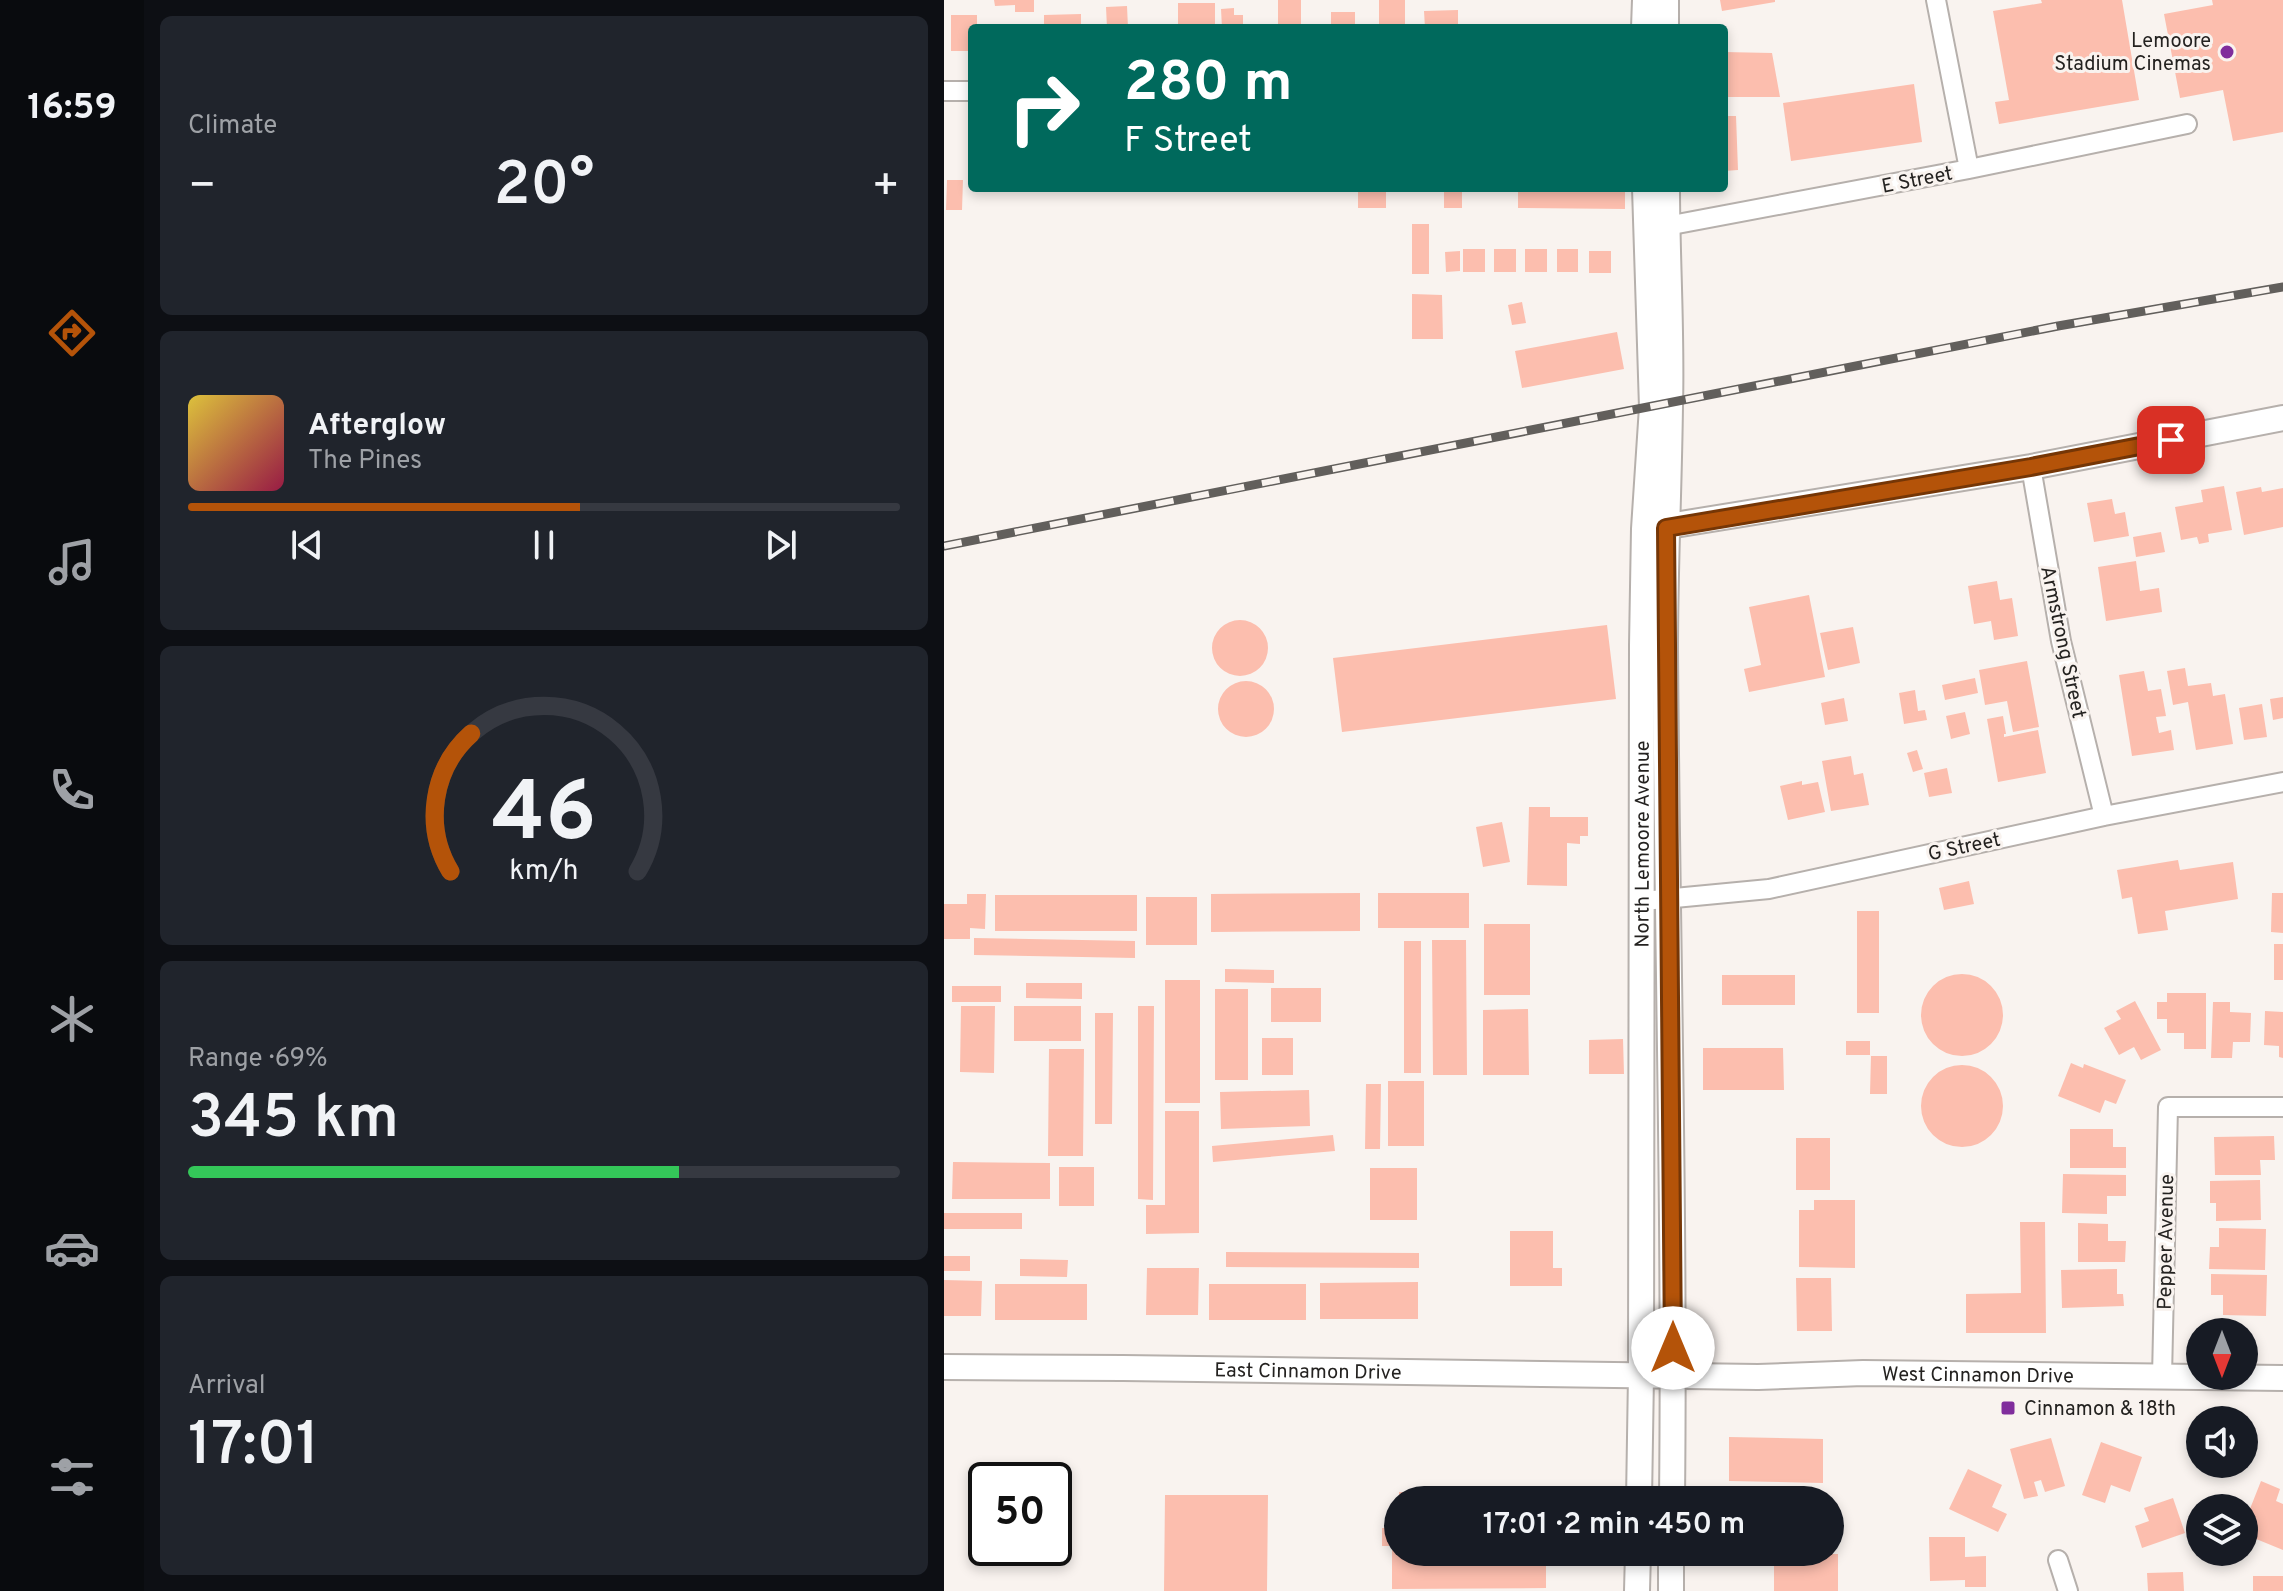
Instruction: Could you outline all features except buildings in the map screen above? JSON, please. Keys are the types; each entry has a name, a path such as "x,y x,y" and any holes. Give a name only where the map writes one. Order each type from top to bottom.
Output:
{"main road":[{"path":"1644,24 1645,0"},
{"path":"1666,0 1666,24"},
{"name":"North Lemoore Avenue","path":"1639,1486 1642,645 1670,404 1656,228 1646,192"},
{"name":"North Lemoore Avenue","path":"1656,228 1666,192"},
{"path":"1655,528 2031,467 2283,418"},
{"name":"North Lemoore Avenue","path":"1655,528 1669,900 1672,1486"},
{"name":"East Cinnamon Drive","path":"944,1367 1673,1376"},
{"name":"West Cinnamon Drive","path":"1673,1376 1766,1377 1863,1373 2283,1378"},
{"path":"1637,1591 1638,1566"},
{"path":"1671,1566 1671,1591"}],"street":[{"path":"1936,0 1969,169"},
{"path":"944,91 968,91"},
{"name":"E Street","path":"1656,228 2187,124"},
{"name":"Armstrong Street","path":"2031,467 2061,641 2104,816"},
{"name":"G Street","path":"1643,901 1769,889 2104,816 2283,782"},
{"name":"Pepper Avenue","path":"2162,1377 2168,1107 2283,1107"},
{"path":"2058,1560 2068,1591"}],"railway":[{"path":"944,546 2058,326 2283,287"}],"place":[{"name":"Lemoore Stadium Cinemas","path":"2227,52"},
{"name":"Cinnamon & 18th","path":"2008,1408"}],"route":[{"path":"1673,1348 1666,528 2031,467 2171,440"}]}
